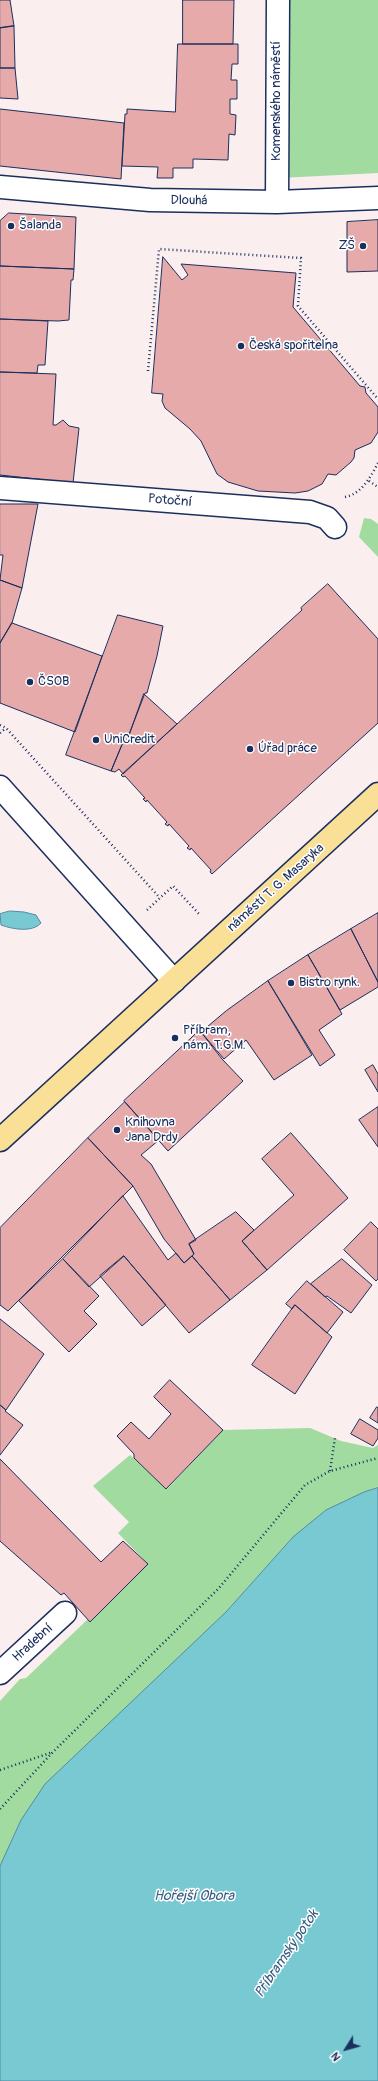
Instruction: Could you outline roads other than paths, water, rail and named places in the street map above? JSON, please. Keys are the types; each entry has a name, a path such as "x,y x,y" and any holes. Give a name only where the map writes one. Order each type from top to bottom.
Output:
{"main road":[{"name":"náměstí T. G. Masaryka","path":"0,1140 378,794"}],"street":[{"name":"Komenského náměstí","path":"277,202 278,0"},
{"name":"Dlouhá","path":"0,187 150,200 277,202 378,198"},
{"name":"Potoční","path":"0,488 310,512 327,518 335,527"},
{"path":"0,787 174,981"},
{"name":"Hradební","path":"0,1673 65,1613"}],"water":[{"path":"10,911 36,915 41,923 27,929 16,929 1,925 0,914"},
{"name":"Hořejší Obora","path":"378,1488 378,2081 0,2081 0,1866 21,1820 45,1784 226,1612 293,1537 326,1510 364,1492"}],"place":[{"name":"Šalanda","path":"11,226"},
{"name":"ZŠ","path":"363,246"},
{"name":"Česká spořitelna","path":"241,346"},
{"name":"ČSOB","path":"30,682"},
{"name":"UniCredit","path":"96,740"},
{"name":"Úřad práce","path":"250,749"},
{"name":"Bistro rynk.","path":"291,983"},
{"name":"Příbram, nám. T.G.M.","path":"175,1038"},
{"name":"Knihovna Jana Drdy","path":"117,1130"}],"water label":[{"name":"Příbramský potok","path":"287,1954"}]}
